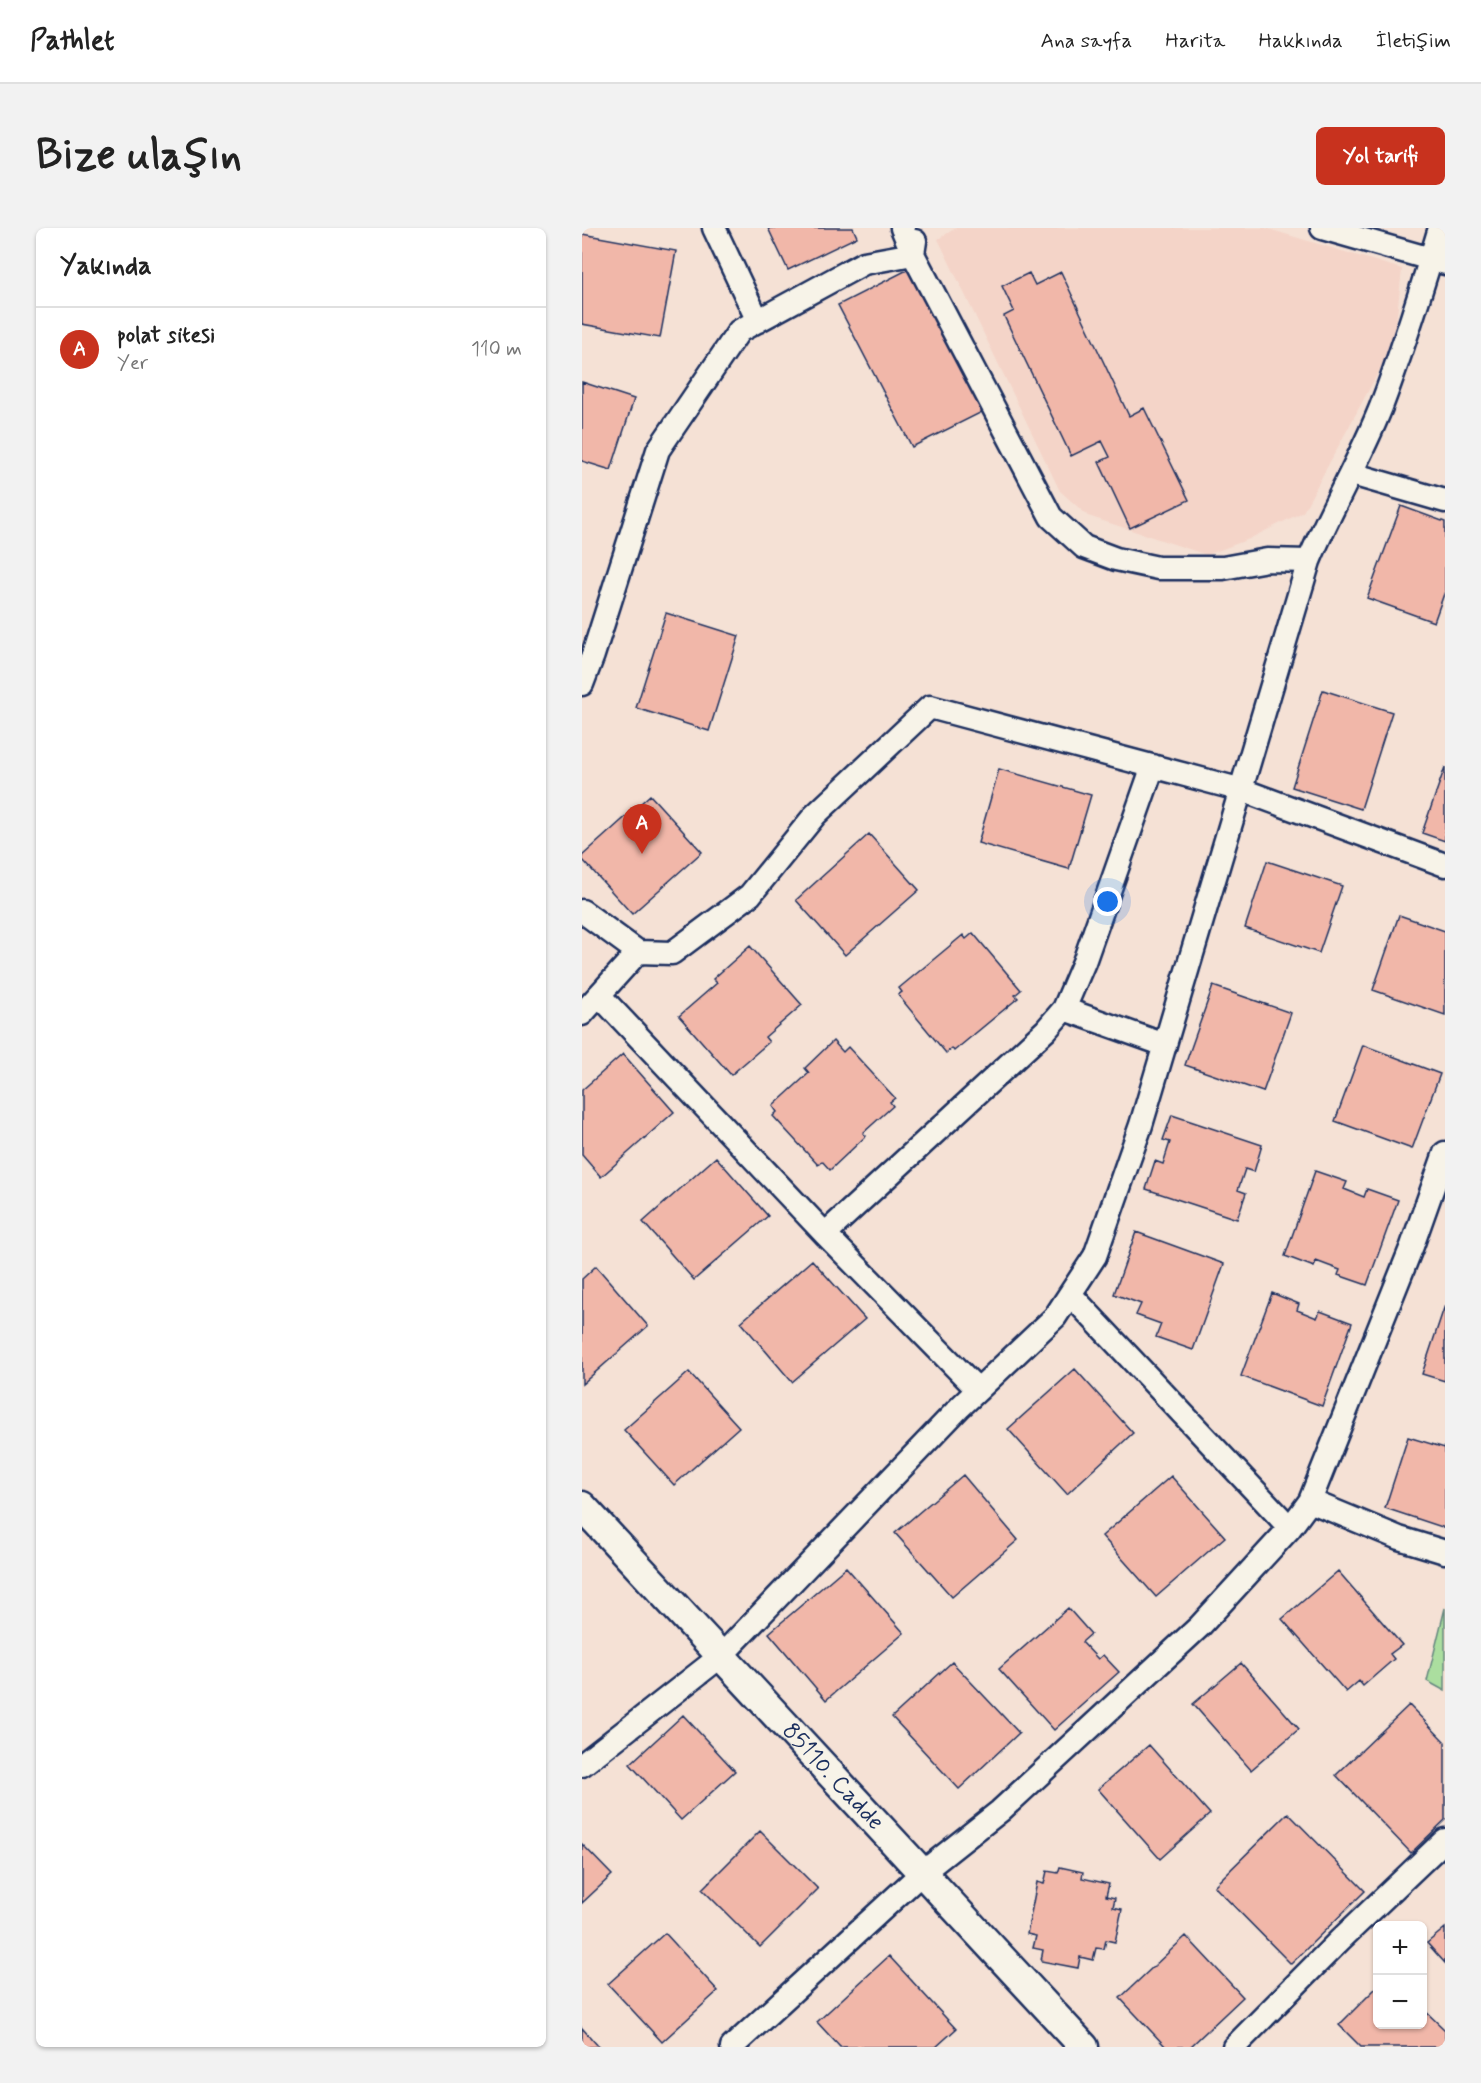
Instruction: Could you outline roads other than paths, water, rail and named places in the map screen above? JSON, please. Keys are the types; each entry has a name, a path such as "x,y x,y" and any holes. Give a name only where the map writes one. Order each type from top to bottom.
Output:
{"street":[{"path":"714,228 758,321"},
{"path":"902,228 913,254 1051,517 1084,547 1116,559 1158,568 1223,568 1267,560 1309,561"},
{"path":"913,254 918,228"},
{"path":"1322,228 1438,260"},
{"path":"582,1765 721,1656 978,1389 1055,1317 1095,1256 1141,1125 1309,561 1326,520 1352,474 1381,407 1438,260 1440,228"},
{"path":"582,684 594,655 658,450 739,331 864,262 913,254"},
{"path":"1352,474 1445,501"},
{"path":"582,912 638,952 672,953 750,895 814,814 930,707 1242,789 1445,865"},
{"path":"825,1234 1037,1038 1064,1009 1084,962 1153,766"},
{"path":"582,1014 638,952"},
{"path":"599,995 825,1234 978,1389"},
{"path":"1064,1009 1165,1045"},
{"path":"732,2047 923,1872 1000,1811 1200,1626 1290,1528 1310,1501 1412,1246 1445,1153"},
{"path":"1070,1294 1290,1528"},
{"path":"1310,1501 1399,1538 1445,1552"},
{"name":"85110. Cadde","path":"582,1506 1084,2047"},
{"path":"1234,2047 1340,1940 1445,1840"}],"place":[{"name":"polat sitesi","path":"642,854"}]}
